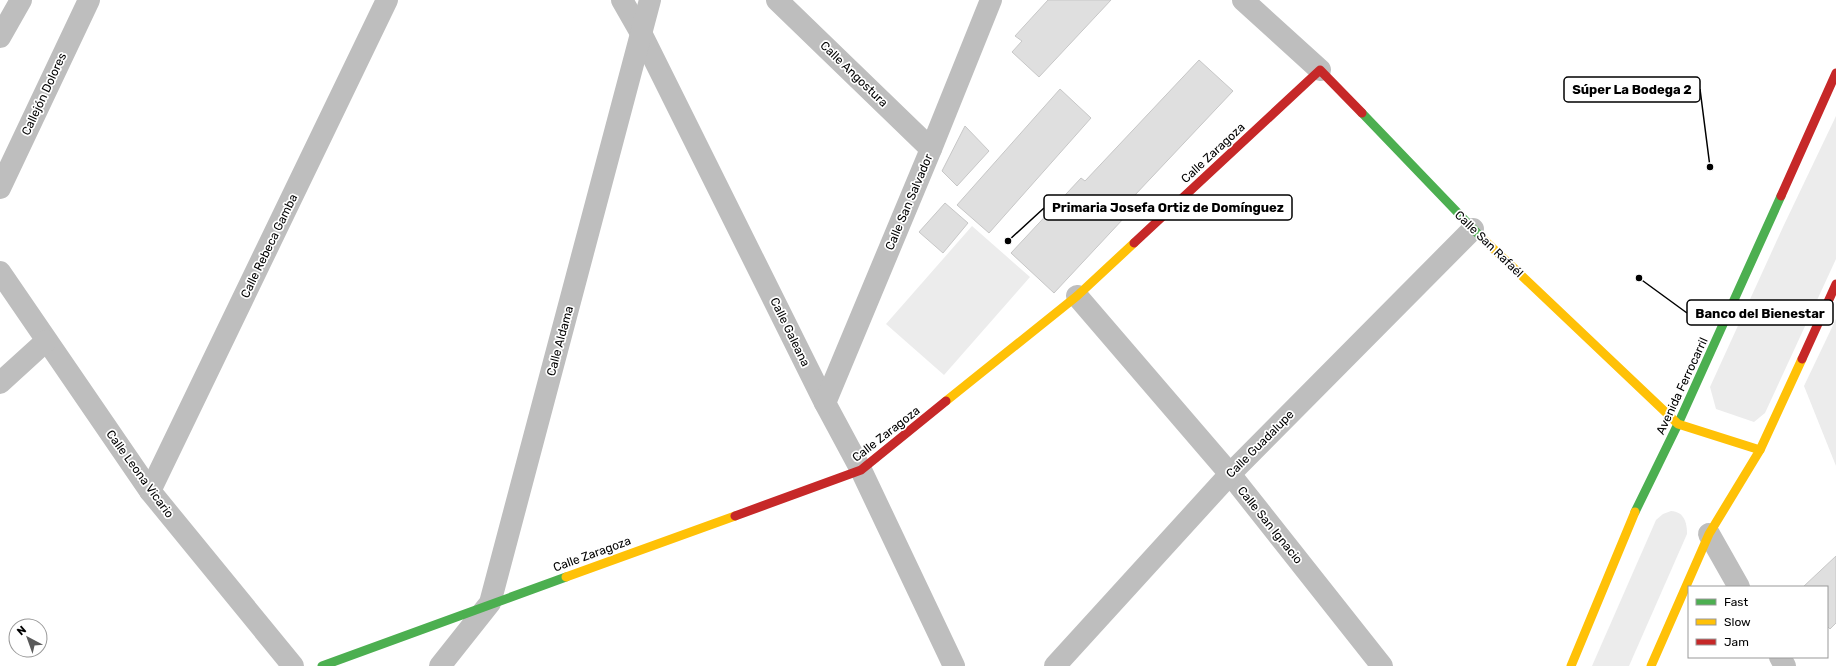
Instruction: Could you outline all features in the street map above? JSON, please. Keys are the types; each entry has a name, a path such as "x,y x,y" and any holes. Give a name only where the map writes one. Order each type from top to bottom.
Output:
{"street":[{"path":"0,37 21,0"},
{"name":"Callejón Dolores","path":"0,188 89,0"},
{"name":"Calle Rebeca Gamba","path":"150,492 387,0"},
{"name":"Calle Galeana","path":"622,0 642,35 825,403 861,470 954,666"},
{"name":"Calle Aldama","path":"440,666 490,604 642,35 650,0"},
{"name":"Calle Angostura","path":"777,0 931,149"},
{"name":"Calle San Salvador","path":"825,403 931,149 991,0"},
{"name":"Calle San Rafaél","path":"1243,0 1320,70 1473,229 1678,424 1760,450"},
{"name":"Calle Zaragoza","path":"322,666 861,470 1077,296 1320,70"},
{"name":"Avenida Ferrocarril","path":"1572,666 1640,501 1678,424 1836,73"},
{"name":"Calle Guadalupe","path":"1064,663 1230,474 1473,229"},
{"name":"Calle Leona Vicario","path":"0,272 150,492 294,666"},
{"path":"1651,666 1709,534 1760,450 1836,284"},
{"name":"Calle San Ignacio","path":"1077,296 1230,474 1382,666"},
{"path":"0,383 46,341"},
{"path":"1709,534 1739,586"}],"shaded area":[{"path":"1836,116 1836,259 1765,413 1754,422 1716,409 1710,387 1783,227"},
{"path":"972,226 1030,277 944,375 886,324"},
{"path":"1836,319 1836,466 1804,386"},
{"path":"1671,511 1679,513 1684,518 1687,534 1629,666 1592,666 1656,520 1663,514"}],"building":[{"path":"1048,0 1111,0 1039,77 1012,52 1022,41 1015,36"},
{"path":"1199,60 1233,91 1118,213 1124,218 1054,293 1011,253 1081,178 1085,181"},
{"path":"1060,89 1091,118 989,233 957,205"},
{"path":"965,126 989,151 957,186 942,171"},
{"path":"945,203 968,223 943,253 919,232"},
{"path":"1836,556 1836,623 1830,629 1828,627 1828,586 1804,586"}],"traffic: fast":[{"path":"1362,113 1482,238"},
{"path":"1635,512 1678,424 1781,196"},
{"path":"322,666 566,577"}],"traffic: slow":[{"path":"1482,238 1678,424 1760,450"},
{"path":"946,401 1077,296 1134,243"},
{"path":"1651,666 1709,534 1760,450 1802,359"},
{"path":"1571,666 1635,512"},
{"path":"566,577 735,516"}],"traffic: jam":[{"path":"1134,243 1320,70 1362,113"},
{"path":"1781,196 1836,73"},
{"path":"1802,359 1836,284"},
{"path":"735,516 861,470 946,401"}],"place":[{"name":"Súper La Bodega 2","path":"1710,167"},
{"name":"Primaria Josefa Ortiz de Domínguez","path":"1008,241"},
{"name":"Banco del Bienestar","path":"1639,278"}]}
